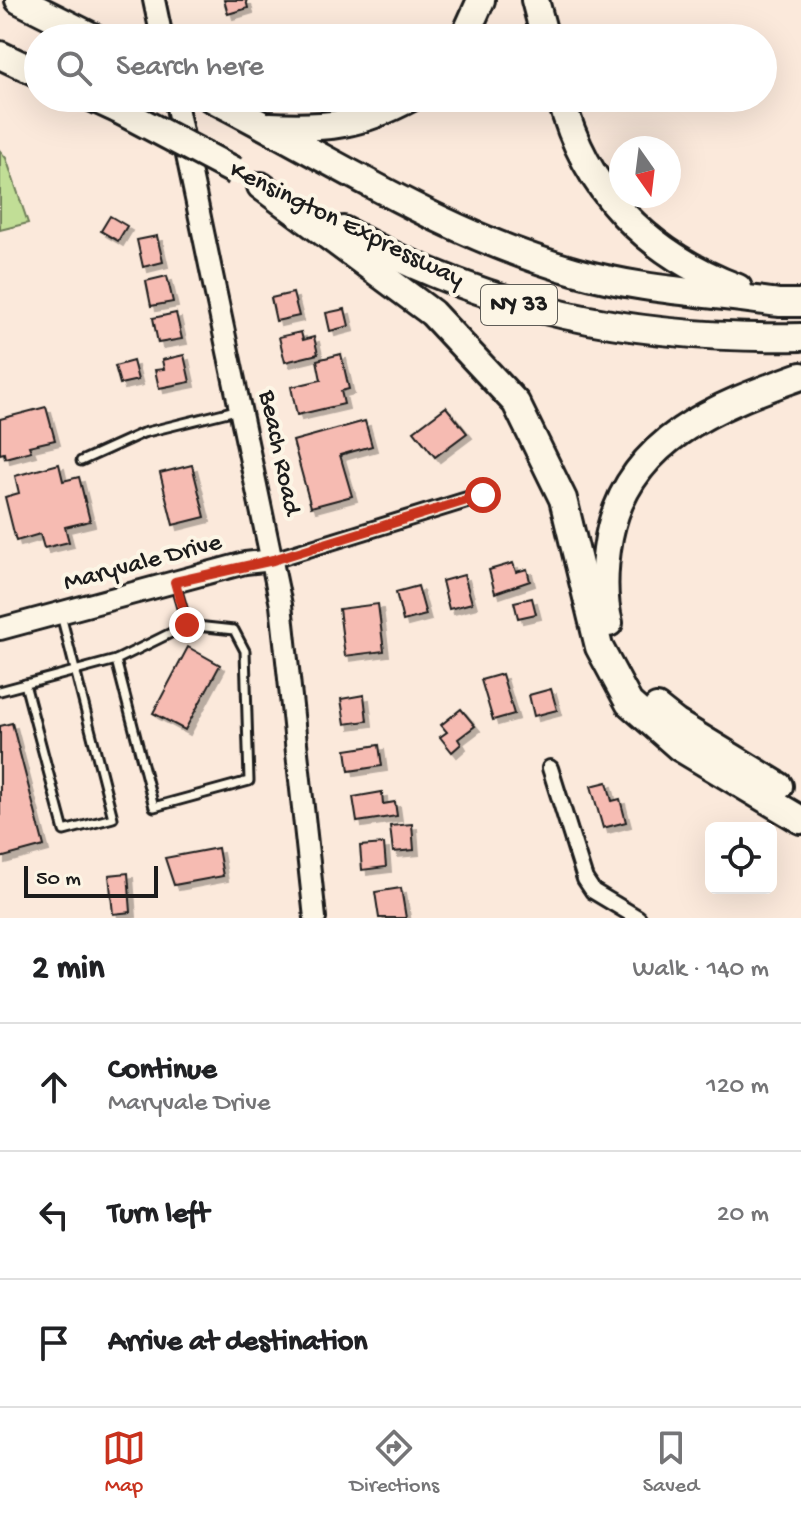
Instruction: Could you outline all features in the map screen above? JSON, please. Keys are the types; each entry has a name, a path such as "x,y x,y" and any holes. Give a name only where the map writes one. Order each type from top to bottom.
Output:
{"highway":[{"path":"19,0 66,24"},
{"path":"470,24 481,0"},
{"path":"535,0 541,24"},
{"path":"0,55 24,66"},
{"name":"Kensington Expressway","path":"123,112 368,244 492,297 570,318 623,327 730,338 801,337"},
{"name":"Kensington Expressway","path":"237,112 445,224 505,249 576,272 790,303"},
{"path":"262,125 339,127 384,112"},
{"path":"566,112 581,157 627,221 650,241 689,266 790,303"},
{"path":"261,186 432,313 516,403 563,499 599,647 629,703 679,747 801,820"},
{"path":"801,376 728,402 690,422 644,461 632,477 613,520 606,556 605,593 614,644 624,665 649,701 676,723 801,799"}],"street":[{"path":"154,0 159,24"},
{"name":"Beach Road","path":"178,112 281,605 315,918"},
{"name":"Maryvale Drive","path":"0,629 175,582 273,560 483,495"},
{"path":"550,768 585,879 593,891 638,918"}],"lane":[{"path":"81,461 143,433 242,408"},
{"path":"175,582 187,625"},
{"path":"25,684 64,831 113,818 60,613"},
{"path":"0,691 116,660 187,625 234,630 245,651 249,781 154,807 116,660"}],"green space":[{"path":"0,151 6,158 28,223 0,230"}],"building":[{"path":"224,0 246,0 248,8 228,14"},
{"path":"110,216 127,226 118,241 101,231"},
{"path":"157,236 163,262 143,267 137,240"},
{"path":"167,276 173,302 151,306 146,281"},
{"path":"293,293 299,316 276,321 271,298"},
{"path":"345,309 349,326 330,331 326,313"},
{"path":"176,313 182,339 158,343 153,318"},
{"path":"301,332 303,340 314,337 318,354 285,362 279,337"},
{"path":"341,354 349,389 341,391 344,404 297,415 291,387 321,380 317,360"},
{"path":"184,355 190,382 159,388 155,370 164,369 162,360"},
{"path":"133,361 138,380 120,384 115,366"},
{"path":"46,407 55,440 29,446 31,451 5,458 4,453 0,454 0,419"},
{"path":"446,407 467,433 435,457 414,431"},
{"path":"365,421 372,446 340,455 352,496 311,507 293,441"},
{"path":"59,464 63,481 79,477 90,521 65,527 69,542 44,548 40,534 16,541 5,497 19,493 15,476"},
{"path":"192,465 205,517 173,525 160,473"},
{"path":"513,563 516,572 527,569 530,581 495,593 489,570"},
{"path":"464,575 472,603 449,609 442,581"},
{"path":"418,586 426,615 403,621 396,592"},
{"path":"532,598 536,614 518,618 514,602"},
{"path":"378,604 384,651 345,656 339,609"},
{"path":"188,647 220,665 185,730 153,713"},
{"path":"502,674 514,714 493,720 481,680"},
{"path":"551,689 557,710 534,716 529,695"},
{"path":"364,695 367,721 345,724 341,699"},
{"path":"461,709 475,726 458,739 461,744 452,752 440,737 447,732 441,725"},
{"path":"12,723 44,846 0,858 0,726"},
{"path":"379,745 382,766 349,771 346,750"},
{"path":"607,782 612,801 620,799 626,822 603,828 591,786"},
{"path":"382,792 383,804 395,802 397,816 357,822 353,797"},
{"path":"412,824 414,850 393,852 390,826"},
{"path":"384,844 386,867 362,870 360,846"},
{"path":"218,848 223,876 174,885 165,858"},
{"path":"128,873 131,912 113,914 109,875"},
{"path":"401,888 406,918 379,918 375,892"}],"route":[{"path":"187,625 175,582 245,563 273,560 483,495"}]}
